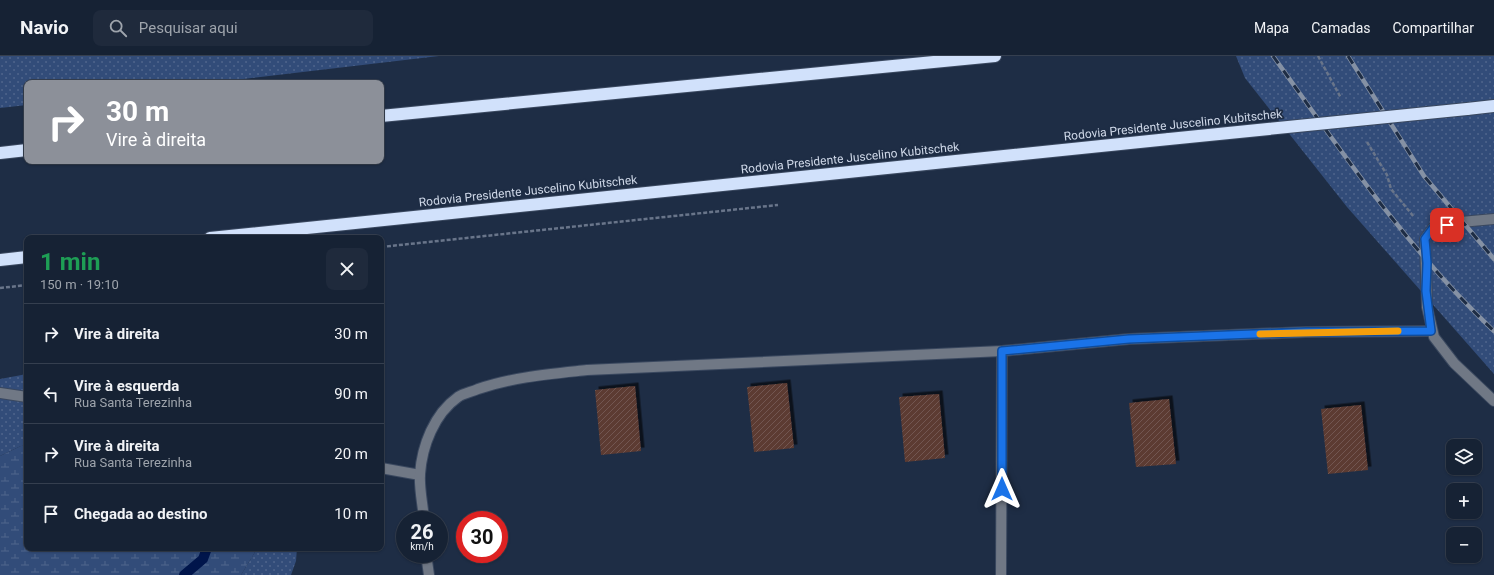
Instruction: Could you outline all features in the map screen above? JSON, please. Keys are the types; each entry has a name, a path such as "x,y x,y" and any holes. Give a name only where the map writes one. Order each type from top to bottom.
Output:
{"highway":[{"path":"384,116 995,56"},
{"name":"Rodovia Presidente Juscelino Kubitschek","path":"239,235 1494,106"},
{"path":"0,153 24,150"},
{"path":"0,260 24,257"}],"street":[{"path":"1494,220 1461,222 1433,228 1425,239 1427,263 1426,291 1431,331 1454,363 1494,401"},
{"path":"423,511 420,475 423,451 434,425 444,409 459,396 522,377 587,370 1002,351 1129,339 1306,332 1431,331"},
{"path":"1001,575 1002,351"},
{"path":"0,393 24,396"},
{"path":"384,469 420,475"},
{"path":"427,563 429,575"}],"path":[{"path":"1318,56 1343,101"},
{"path":"1363,135 1387,175 1391,189 1410,214 1433,228"},
{"path":"0,288 24,285"}],"green space":[{"path":"0,56 439,56 235,80 24,80 24,105 0,108"},
{"path":"1236,56 1494,56 1494,374 1347,207 1245,78"},
{"path":"24,375 24,444 0,456 0,379"},
{"path":"24,444 24,551 255,552 241,575 0,575 0,456"},
{"path":"297,551 296,561 291,575 241,575 255,552"}],"building":[{"path":"787,383 794,448 754,452 747,387"},
{"path":"635,386 641,451 601,455 595,390"},
{"path":"939,394 945,458 905,462 899,397"},
{"path":"1169,399 1176,464 1136,467 1129,403"},
{"path":"1361,405 1368,470 1328,474 1321,409"}],"waterway":[{"path":"184,575 203,559 206,551"}],"railway":[{"path":"1273,56 1404,234 1463,300 1494,331"},
{"path":"1348,56 1424,176 1494,259"}],"slow traffic":[{"path":"1260,334 1398,331"}],"route":[{"path":"1002,489 1002,351 1129,339 1306,332 1431,331 1427,308 1427,263 1425,239 1433,228 1447,225"}]}
